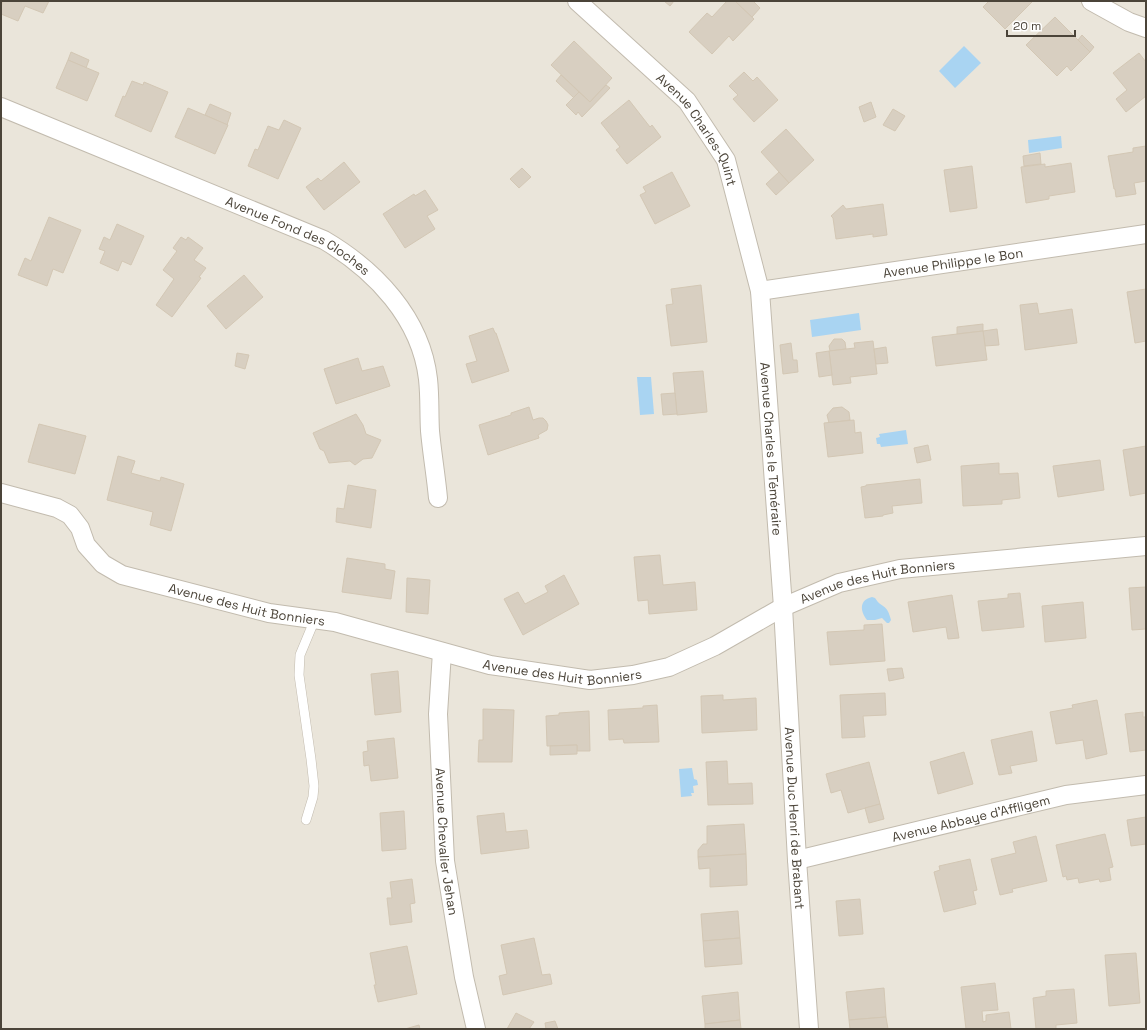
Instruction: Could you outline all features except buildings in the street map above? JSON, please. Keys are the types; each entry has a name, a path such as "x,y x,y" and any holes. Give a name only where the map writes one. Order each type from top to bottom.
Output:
{"street":[{"name":"Avenue Charles-Quint","path":"577,1 687,101 726,160 760,291"},
{"path":"1091,1 1129,22 1146,28"},
{"name":"Avenue Fond des Cloches","path":"1,107 324,240 340,249 363,266 388,292 396,303 410,326 423,357 428,379 430,432 438,498"},
{"name":"Avenue Philippe le Bon","path":"760,291 1146,234"},
{"name":"Avenue Charles le Téméraire","path":"760,291 783,607"},
{"name":"Avenue des Huit Bonniers","path":"1,493 57,508 70,515 80,528 86,545 103,564 122,575 269,613 335,622 490,665 590,680 633,675 669,667 715,646 783,607 839,583 900,569 1146,546"},
{"name":"Avenue Duc Henri de Brabant","path":"783,607 797,860 809,1029"},
{"name":"Avenue Chevalier Jehan","path":"442,652 438,714 445,861 464,977 476,1029"},
{"name":"Avenue Abbaye d'Affligem","path":"797,860 1066,795 1146,785"}],"lane":[{"path":"306,820 314,797 314,786 299,675 300,655 315,619"}],"shaded area":[{"path":"1,1 1146,1 1146,1029 1,1029"}],"water":[{"path":"964,46 981,63 955,88 939,71"},
{"path":"1061,136 1062,148 1029,153 1028,140"},
{"path":"859,313 861,330 812,337 810,320"},
{"path":"637,377 651,377 654,414 640,415"},
{"path":"906,430 908,444 881,447 880,444 877,444 876,438 880,437 879,434"},
{"path":"868,598 875,598 888,611 891,620 889,623 882,618 867,620 865,617 862,610 863,603"},
{"path":"692,768 694,779 697,780 698,785 693,786 694,793 691,793 692,796 681,797 679,769"}]}
